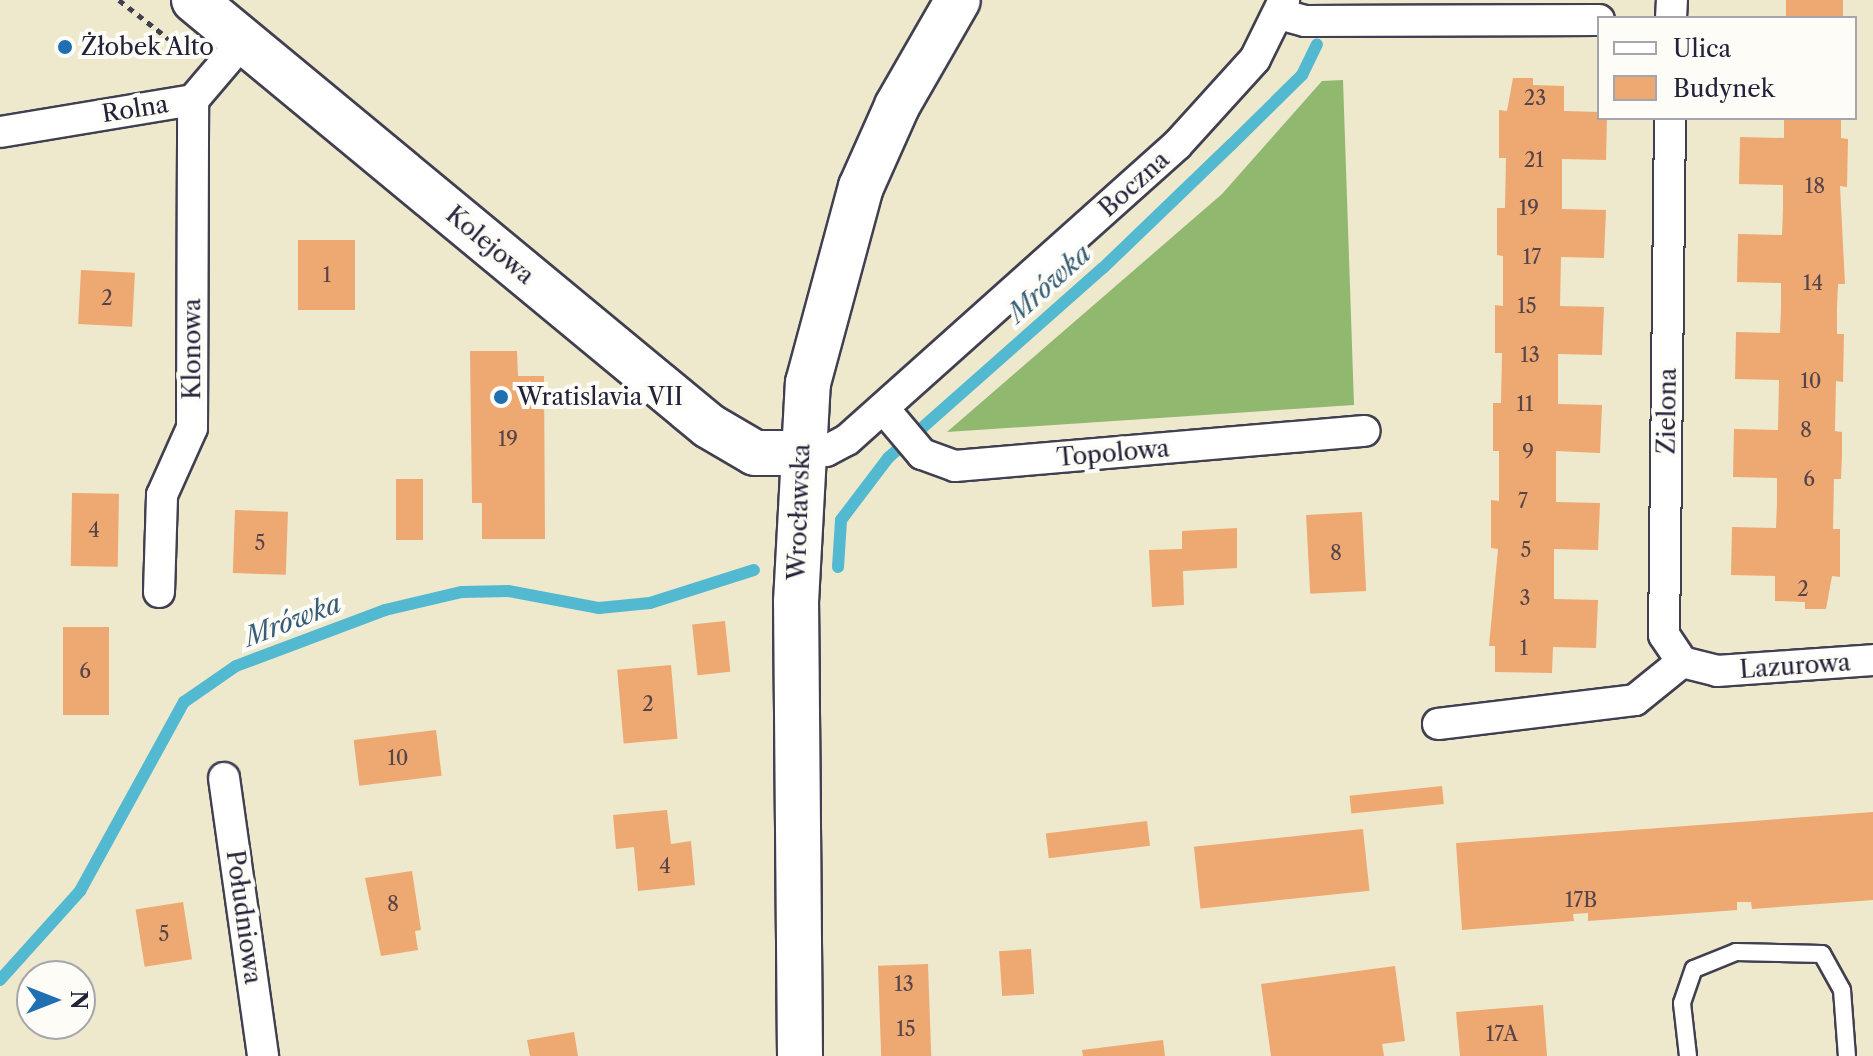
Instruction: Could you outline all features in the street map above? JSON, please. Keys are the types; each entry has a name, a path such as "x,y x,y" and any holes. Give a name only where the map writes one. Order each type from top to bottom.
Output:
{"street":[{"name":"Kolejowa","path":"194,0 709,426 755,453 801,453"},
{"name":"Wrocławska","path":"800,1056 803,928 796,602 801,453 817,341 861,187 897,106 958,0"},
{"name":"Boczna","path":"801,453 826,451 892,420 1207,116 1255,59 1281,7"},
{"path":"1281,7 1305,21 1597,20"},
{"name":"Rolna","path":"0,132 193,100 244,40"},
{"name":"Klonowa","path":"159,592 162,495 192,428 193,100"},
{"name":"Zielona","path":"1670,120 1664,635 1682,662"},
{"name":"Topolowa","path":"892,420 922,454 955,466 1365,431"},
{"name":"Lazurowa","path":"1682,662 1717,671 1873,660"},
{"path":"1438,724 1635,700 1682,662"},
{"name":"Południowa","path":"224,778 263,1056"}],"lane":[{"path":"1688,1056 1682,1003 1694,969 1736,952 1822,954 1842,990 1847,1056"}],"green space":[{"path":"1343,80 1354,405 947,432 1222,194 1322,81"}],"building":[{"path":"1786,0 1843,0 1843,16 1786,16"},
{"path":"1513,78 1533,78 1533,85 1564,86 1564,111 1597,112 1597,120 1607,120 1606,160 1562,159 1562,209 1606,210 1604,258 1561,257 1560,306 1604,307 1602,355 1558,354 1558,404 1602,405 1600,453 1556,451 1556,502 1600,503 1598,550 1554,549 1554,599 1598,600 1596,648 1553,647 1552,673 1495,672 1495,646 1489,646 1498,549 1491,548 1491,500 1499,501 1499,451 1493,451 1493,403 1501,403 1502,353 1495,353 1495,305 1503,306 1503,256 1497,255 1497,208 1505,208 1506,158 1499,158 1499,110 1507,111"},
{"path":"1784,120 1841,120 1841,138 1848,139 1847,187 1840,186 1845,284 1838,284 1837,309 1837,334 1844,334 1843,382 1836,381 1835,431 1842,432 1842,455 1841,479 1834,479 1833,529 1840,529 1840,577 1832,576 1826,609 1805,609 1805,602 1775,601 1775,576 1731,575 1732,527 1776,528 1777,503 1777,478 1733,477 1734,429 1778,430 1779,380 1735,379 1736,332 1780,333 1781,308 1781,283 1737,282 1738,234 1782,235 1783,210 1783,185 1739,184 1740,137 1784,138"},
{"path":"298,240 355,240 355,310 298,310"},
{"path":"81,270 135,273 132,327 78,324"},
{"path":"470,351 517,351 518,376 544,376 545,539 482,539 482,503 472,503"},
{"path":"396,479 423,479 423,540 396,540"},
{"path":"72,493 119,494 118,567 71,566"},
{"path":"235,510 288,512 286,575 233,573"},
{"path":"1362,512 1366,591 1310,594 1306,515"},
{"path":"1237,528 1237,568 1183,571 1184,605 1152,607 1149,550 1182,549 1182,531"},
{"path":"725,621 730,672 698,675 692,624"},
{"path":"63,627 109,627 109,715 63,715"},
{"path":"671,665 677,739 624,743 617,670"},
{"path":"436,730 442,776 359,786 354,740"},
{"path":"1442,786 1444,804 1351,814 1350,796"},
{"path":"667,810 671,844 691,841 695,885 638,891 634,847 616,849 613,815"},
{"path":"1873,812 1873,900 1752,909 1751,902 1737,902 1737,910 1588,921 1588,913 1573,914 1574,921 1462,930 1456,843"},
{"path":"1147,821 1150,846 1049,858 1046,833"},
{"path":"1363,829 1369,891 1200,908 1194,847"},
{"path":"412,871 421,930 415,931 418,950 381,956 365,878"},
{"path":"183,902 192,959 145,967 136,910"},
{"path":"1031,949 1034,994 1002,996 999,951"},
{"path":"928,964 931,1056 881,1056 878,966"},
{"path":"1395,966 1405,1041 1382,1044 1384,1056 1271,1056 1261,984"},
{"path":"1543,1005 1547,1056 1460,1056 1456,1012"},
{"path":"574,1032 578,1056 530,1056 527,1040"},
{"path":"1163,1040 1165,1056 1083,1056 1082,1050"}],"waterway":[{"name":"Mrówka","path":"838,567 841,520 888,458 1103,268 1231,145 1302,75 1317,44"},
{"name":"Mrówka","path":"0,980 80,891 184,702 236,666 385,610 462,592 508,591 599,608 650,603 754,570"}],"place":[{"name":"Żłobek Alto","path":"65,47"},
{"name":"Wratislavia VII","path":"501,397"}]}
